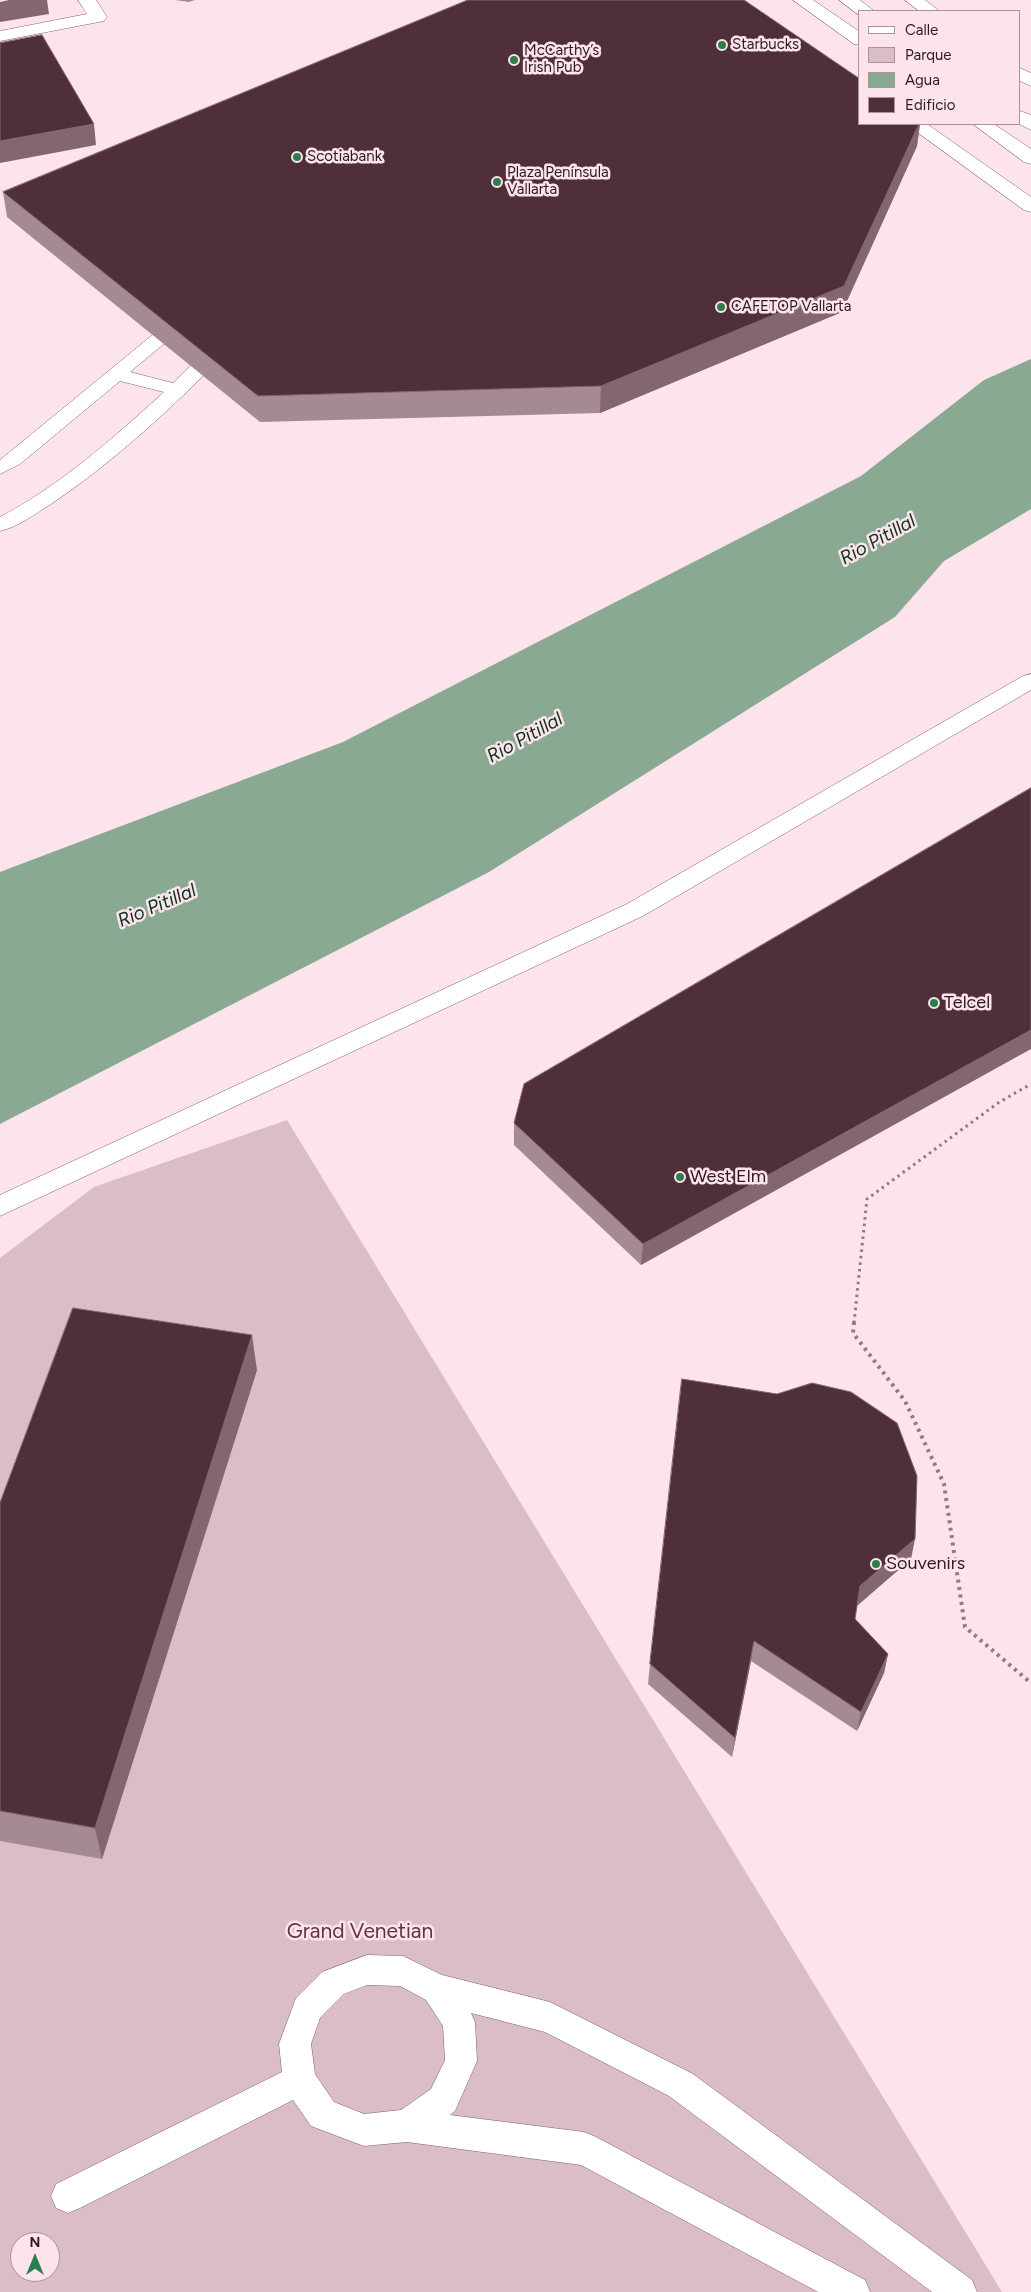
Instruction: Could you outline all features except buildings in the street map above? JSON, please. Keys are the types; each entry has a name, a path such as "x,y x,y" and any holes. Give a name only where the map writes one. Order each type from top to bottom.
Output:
{"main road":[{"path":"0,36 98,17 87,0"},
{"path":"802,0 858,39"},
{"path":"848,0 863,10"},
{"path":"914,0 929,10"},
{"path":"916,125 1031,206"},
{"path":"983,125 1031,158"}],"lane":[{"path":"0,468 13,460 118,375 196,307"},
{"path":"0,525 28,511 86,471 178,390 232,335"},
{"path":"118,375 178,390"},
{"path":"0,1206 636,910 1031,681"},
{"path":"853,2292 584,2149 407,2126 364,2130 323,2114 299,2080 295,2044 307,2009 332,1983 366,1970 403,1971 437,1989 550,2018 681,2085 960,2292"},
{"path":"407,2126 443,2100 461,2061 459,2022 437,1989"},
{"path":"68,2196 299,2080"}],"path":[{"path":"1031,1084 998,1103 867,1199 853,1333 905,1400 944,1484 965,1627 1031,1683"}],"green space":[{"name":"Grand Venetian","path":"287,1120 1002,2292 0,2292 0,1258 94,1187"}],"water":[{"name":"Rio Pitillal","path":"1031,359 1031,509 944,561 895,617 489,872 0,1124 0,872 343,742 861,476 984,380"}],"place":[{"name":"Starbucks","path":"722,45"},
{"name":"McCarthy’s Irish Pub","path":"514,60"},
{"name":"Scotiabank","path":"297,157"},
{"name":"Plaza Península Vallarta","path":"497,182"},
{"name":"CAFETOP Vallarta","path":"721,307"},
{"name":"Telcel","path":"934,1003"},
{"name":"West Elm","path":"680,1177"},
{"name":"Souvenirs","path":"876,1564"}]}
